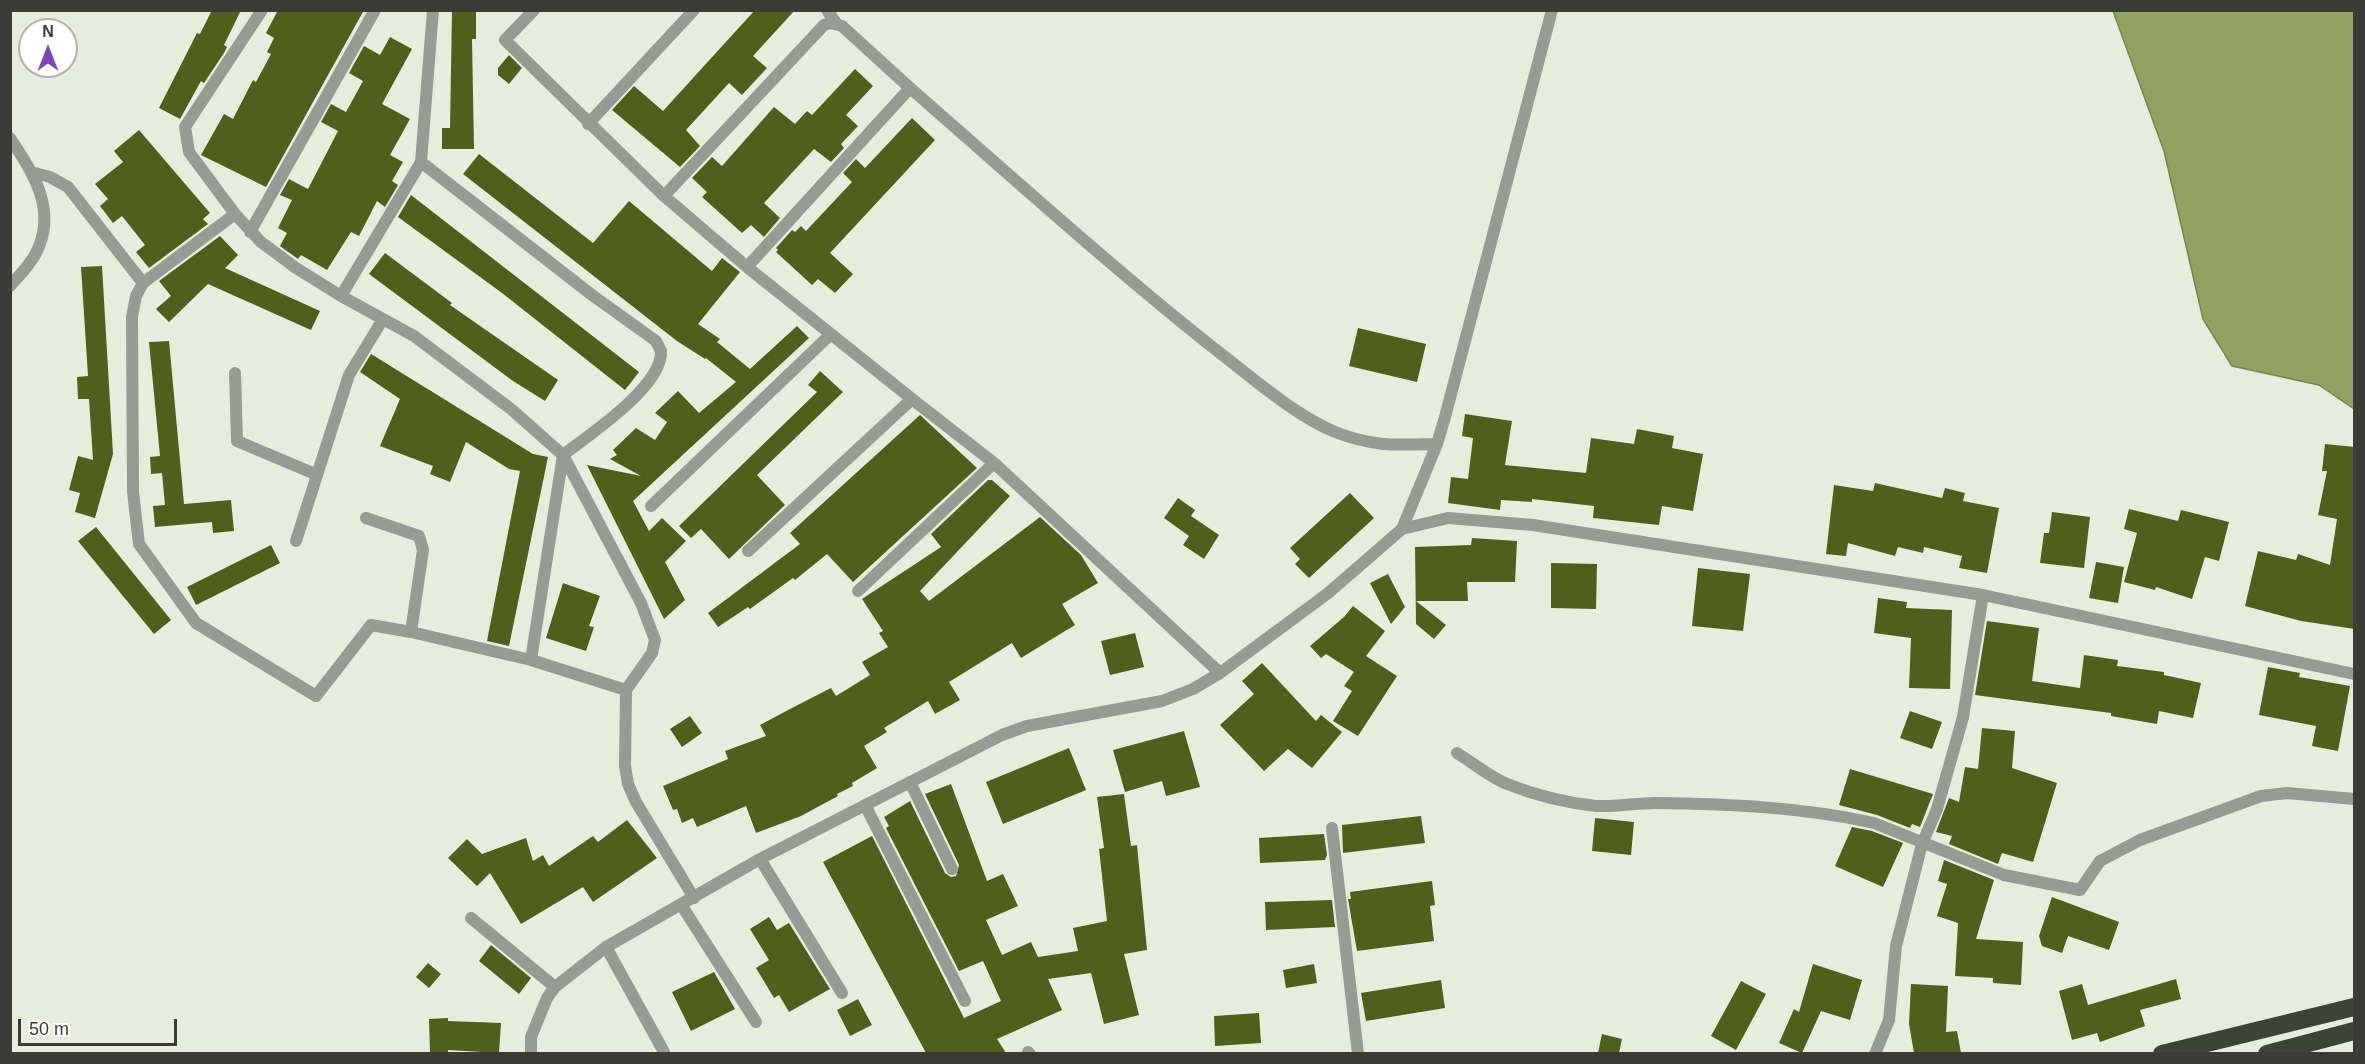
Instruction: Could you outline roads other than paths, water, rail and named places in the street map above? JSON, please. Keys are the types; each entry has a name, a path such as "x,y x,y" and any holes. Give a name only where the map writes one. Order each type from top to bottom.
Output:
{"highway":[{"path":"2162,1053 2213,1047 2355,1007"},
{"path":"2266,1053 2355,1031"}],"street":[{"path":"262,10 185,127 189,152 250,232 296,268 340,296 414,336 502,402 563,455 641,603 655,640 652,653 626,690 624,734 628,784 694,898"},
{"path":"250,232 375,10"},
{"path":"340,296 421,162 429,89 433,10"},
{"path":"534,10 506,40 588,124 664,196 747,267 994,462 1220,673"},
{"path":"588,124 694,10"},
{"path":"827,10 836,23 1150,297 1260,384 1316,422 1334,431 1377,445 1437,444"},
{"path":"531,1053 531,1037 540,1013 555,987 606,947 682,906 760,859 1002,735 1027,726 1162,701 1193,689 1220,673 1328,594 1402,529 1437,444 1445,417 1552,10"},
{"path":"664,196 820,29 830,23 836,23"},
{"path":"747,267 910,88"},
{"path":"10,286 36,254 45,228 45,206 37,181 13,142"},
{"path":"421,162 583,288 656,341 661,351 657,370 640,390 612,417 563,455 531,660"},
{"path":"31,172 50,177 68,187 143,283"},
{"path":"235,214 143,283 136,296 132,317 133,492 139,544 196,623 316,696 371,625 531,660 626,690"},
{"path":"296,541 315,474 349,375 383,319"},
{"path":"651,506 831,334"},
{"path":"235,373 237,441 315,474"},
{"path":"748,551 912,399"},
{"path":"858,591 994,462"},
{"path":"366,518 418,536 423,550 411,632"},
{"path":"1402,529 1448,518 1486,519 1983,595 2355,674"},
{"path":"1875,1053 1889,1020 1896,946 1922,844 1937,809 1963,717 1983,595"},
{"path":"1457,753 1505,784 1557,798 1597,806 1696,805 1824,814 1874,823 1922,844 2004,874 2080,890 2100,861 2140,840 2261,796 2287,793 2355,799"},
{"path":"910,782 952,869"},
{"path":"865,805 965,1001"},
{"path":"1332,828 1358,1053"},
{"path":"760,859 842,993"},
{"path":"682,906 756,1022"},
{"path":"471,918 555,987"},
{"path":"606,947 664,1052"}]}
